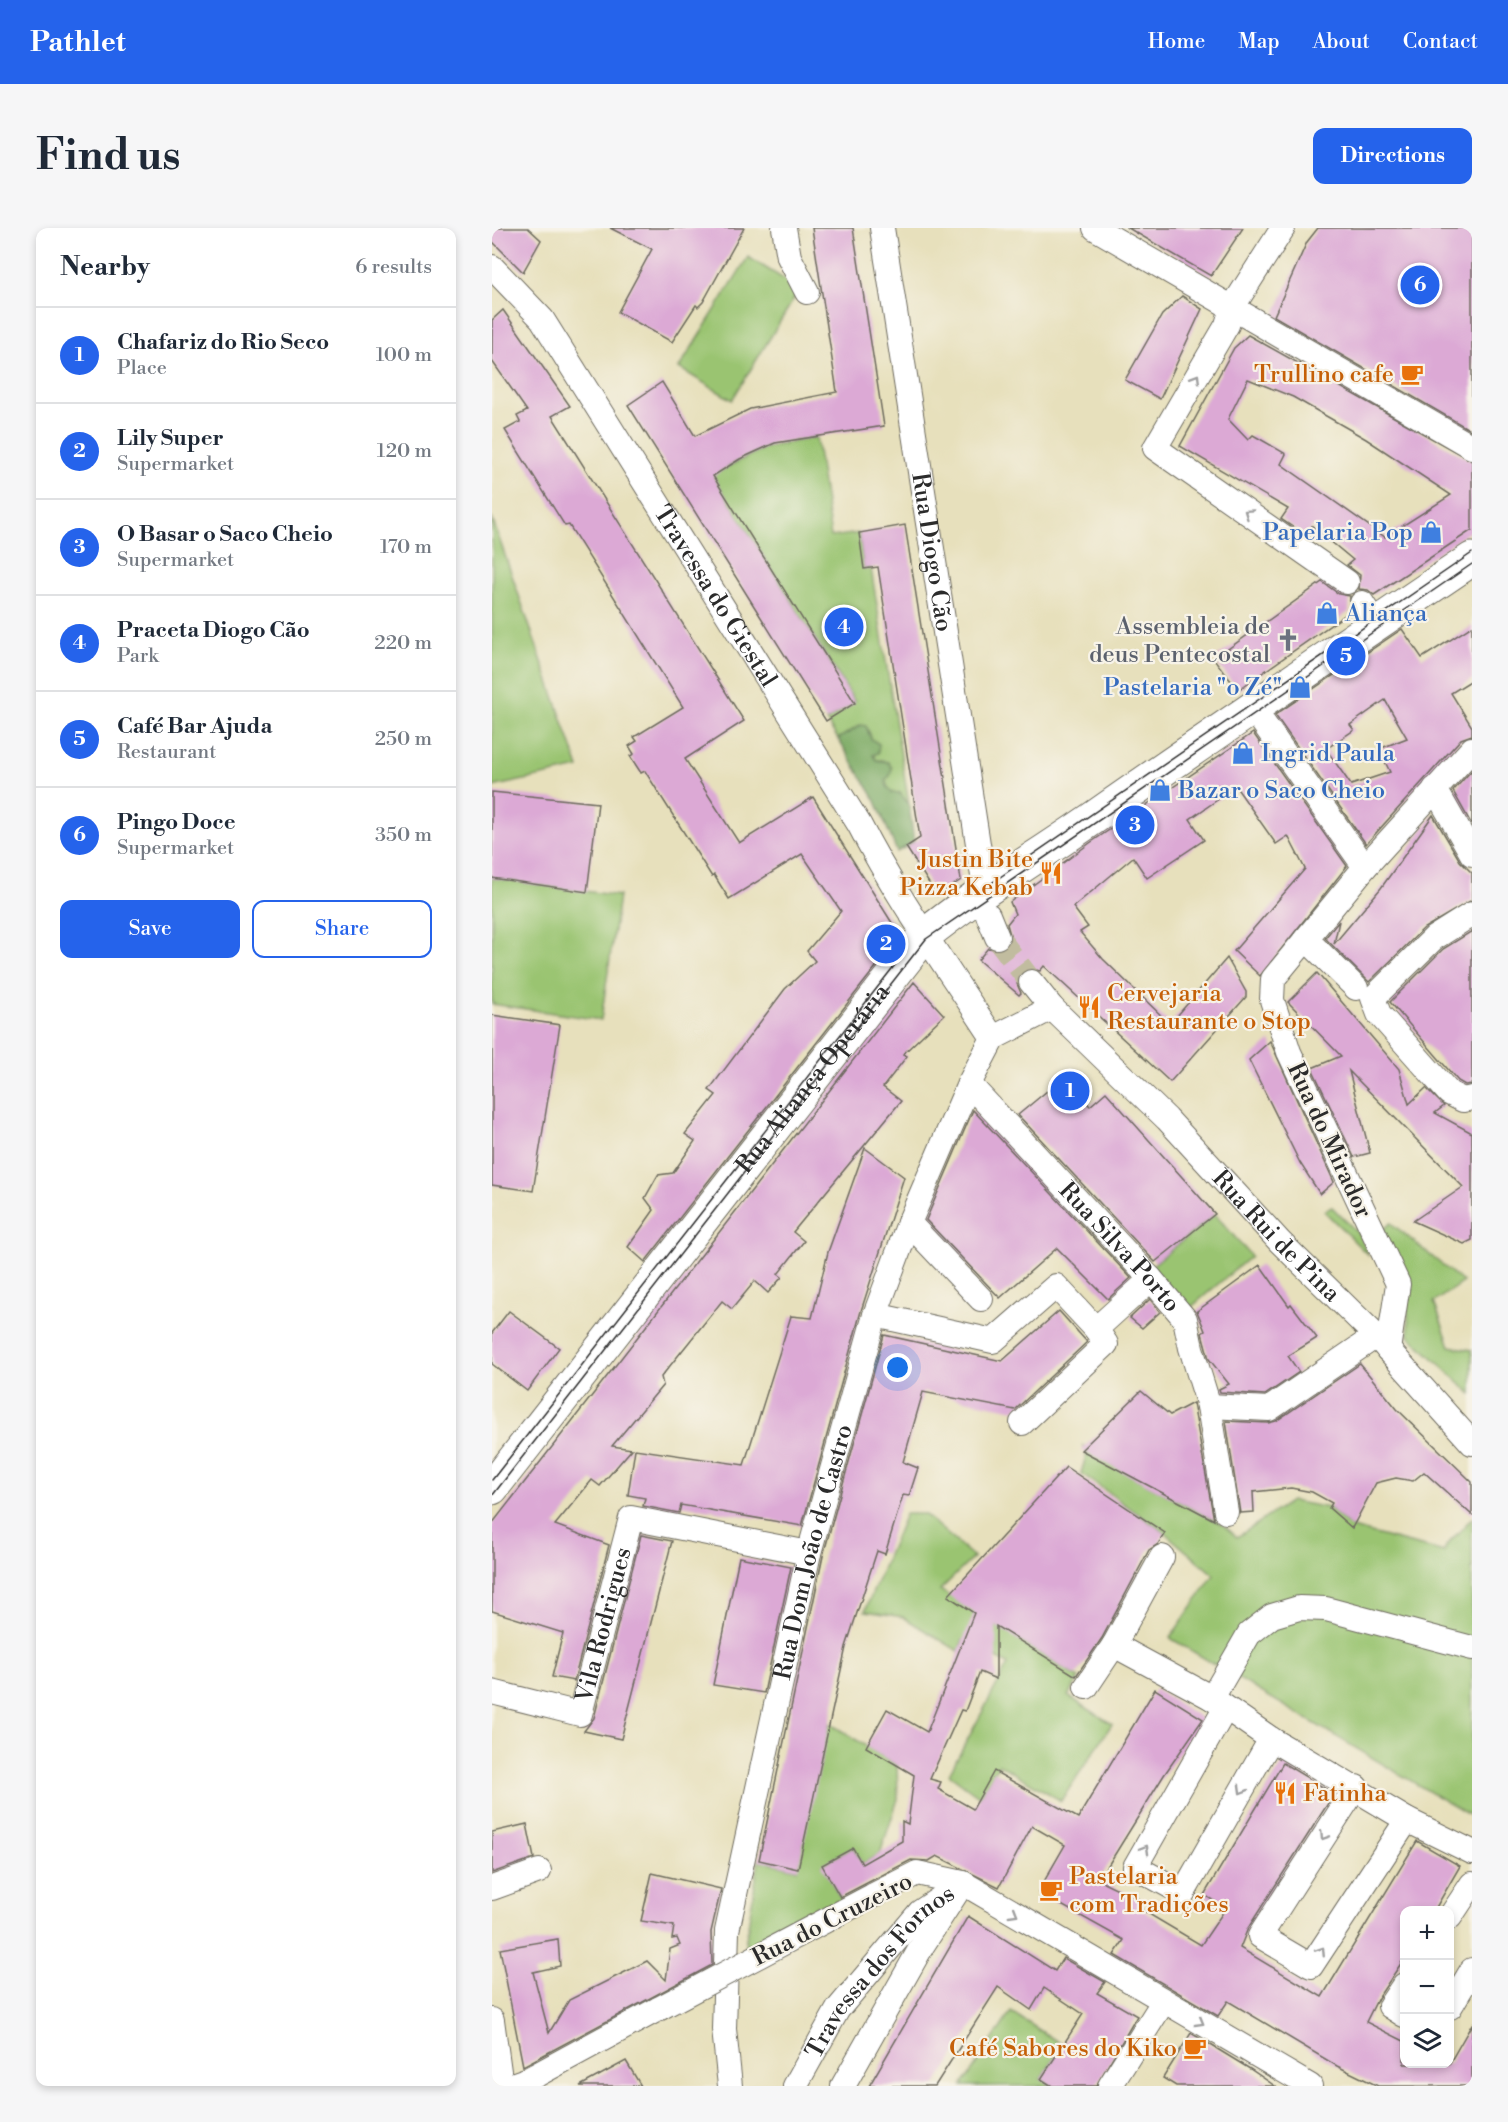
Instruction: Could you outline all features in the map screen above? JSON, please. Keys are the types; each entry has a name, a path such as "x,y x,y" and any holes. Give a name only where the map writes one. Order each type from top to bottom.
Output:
{"street":[{"path":"784,228 789,257 807,292"},
{"name":"Rua Diogo Cão","path":"882,228 983,876"},
{"path":"1095,228 1472,447"},
{"path":"1283,228 1232,308 1227,325 1155,448 1347,582"},
{"name":"Travessa do Giestal","path":"492,267 542,319 859,824 888,880 993,1038"},
{"name":"Rua Aliança Operária","path":"492,1488 924,936 959,907 1029,862 1252,707 1369,614 1472,559"},
{"path":"1252,707 1365,867"},
{"name":"Rua do Mirador","path":"1382,1343 1398,1284 1290,1052 1272,1000 1273,979 1365,867 1472,749"},
{"path":"1435,789 1472,854"},
{"path":"1365,996 1375,994 1434,938 1472,914"},
{"path":"1306,939 1365,996 1449,1093 1464,1100 1472,1098"},
{"name":"Rua Rui de Pina","path":"1031,982 1052,1008 1167,1119 1280,1242 1382,1343 1472,1443"},
{"path":"993,1038 1052,1008"},
{"name":"Rua Dom João de Castro","path":"730,2086 724,2029 727,1931 809,1553 875,1315 909,1223 969,1084 993,1038"},
{"name":"Rua Silva Porto","path":"969,1084 1151,1279 1185,1319 1191,1348 1209,1406 1226,1512"},
{"path":"909,1223 981,1299"},
{"path":"1096,1329 1151,1279"},
{"path":"875,1315 993,1341 1056,1286 1096,1329 1106,1344 1022,1423"},
{"path":"1209,1406 1269,1409 1382,1343"},
{"name":"Vila Rodrigues","path":"492,1692 580,1714 631,1518 809,1553"},
{"path":"1086,1687 1114,1645 1162,1557"},
{"path":"1271,1739 1183,1893 1135,1867 1219,1704 1233,1658 1249,1634 1272,1616 1299,1608 1326,1609 1472,1648"},
{"path":"1114,1645 1219,1704 1271,1739 1356,1787 1407,1820 1472,1852"},
{"path":"1356,1787 1260,1936 1311,1966 1407,1820"},
{"path":"492,1888 539,1871"},
{"name":"Rua do Cruzeiro","path":"509,2086 529,2079 917,1873 963,1883 1310,2086"},
{"name":"Travessa dos Fornos","path":"795,2086 838,2009 920,1911 963,1883"},
{"name":"Travessa dos Fornos","path":"843,2086 921,1946 963,1883"},
{"path":"1454,1910 1472,1884"},
{"path":"1454,1999 1472,1970"},
{"path":"1400,1991 1390,2006 1400,2012"},
{"path":"1110,2086 1163,2002"},
{"path":"492,2020 501,2086"}],"green space":[{"path":"748,257 800,289 732,400 679,368"},
{"path":"816,437 831,537 859,533 864,569 871,568 909,805 900,793 892,793 887,786 883,760 876,760 868,730 860,725 838,739 826,721 855,702 712,475 764,448"},
{"path":"492,518 579,768 492,787"},
{"path":"861,725 866,726 871,739 879,744 878,753 873,755 876,760 888,762 892,768 890,776 886,779 887,786 892,793 900,793 909,805 914,842 897,852 875,799 838,739"},
{"path":"492,878 619,896 601,1020 492,1004"},
{"path":"1332,1207 1358,1233 1369,1256 1324,1211"},
{"path":"1215,1214 1251,1256 1189,1309 1150,1267"},
{"path":"1391,1223 1463,1282 1434,1302 1450,1346 1472,1350 1472,1394 1409,1336 1406,1286 1382,1230"},
{"path":"1084,1446 1124,1472 1222,1524 1237,1537 1291,1501 1329,1508 1352,1528 1444,1552 1446,1546 1472,1518 1472,1817 1170,1638 1214,1575 1165,1533 1081,1473 1087,1453"},
{"path":"905,1514 924,1514 974,1557 940,1590 1079,1678 1068,1696 1112,1724 1061,1801 999,1764 980,1797 949,1774 1008,1664 963,1640 958,1651 903,1617 865,1611"},
{"path":"829,1723 897,1765 898,1799 880,1854 862,1864 853,1848 823,1865 843,1903 744,1951 759,1860 797,1869"},
{"path":"1011,2012 1063,2045 1041,2079 1052,2086 962,2086"}],"building":[{"path":"492,228 528,228 541,240 523,272 492,241"},
{"path":"610,228 744,228 703,302 698,307 696,305 672,342 618,312 652,249"},
{"path":"812,228 853,228 884,426 775,443 740,459 713,476 855,703 826,721 628,405 662,382 695,436 750,409 837,392"},
{"path":"1128,228 1243,228 1211,276"},
{"path":"1318,228 1472,228 1472,431 1274,316 1307,242"},
{"path":"1182,296 1202,309 1160,399 1125,380 1162,315"},
{"path":"503,310 570,406 552,416 744,721 685,759 739,843 813,797 894,926 883,937 891,942 879,963 645,1262 628,1247 654,1210 645,1198 658,1175 673,1173 695,1141 685,1134 716,1095 709,1090 785,989 815,961 807,951 841,911 802,854 729,899 714,875 712,877 645,771 641,773 630,756 634,754 629,746 637,741 634,737 683,707 569,525 565,526 505,430 520,422 517,416 527,411 492,361 492,320"},
{"path":"1248,335 1472,461 1472,530 1374,595 1368,590 1359,589 1360,575 1347,565 1353,560 1312,526 1306,536 1281,519 1288,509 1180,446 1234,348","holes":["1248,379 1293,397 1366,439 1451,495 1385,537 1281,464 1286,454 1253,435 1248,440 1228,419"]},
{"path":"905,525 961,880 937,896 906,847 920,838 878,567 864,569 859,533"},
{"path":"1322,582 1339,594 1350,596 1349,612 1238,690 1214,659"},
{"path":"1472,626 1472,680 1451,693 1472,727 1472,735 1461,739 1366,844 1275,715 1402,629 1422,658","holes":["1385,700 1407,738 1379,749 1390,772 1351,785 1326,749 1354,730 1350,725"]},
{"path":"1253,733 1347,866 1260,976 1234,951 1305,869 1288,836 1276,844 1236,787 1190,819 1204,840 1147,878 1133,857 1073,907 1088,927 1080,932 1103,959 1170,1024 1227,958 1246,992 1246,997 1170,1082 1044,966 1040,971 1029,968 1022,971 1017,984 1021,993 1019,995 978,960 988,948 1002,950 1009,945 1011,938 1007,924 1015,914 1010,902 1090,843"},
{"path":"1472,770 1472,825 1453,791"},
{"path":"492,792 598,803 587,892 492,878"},
{"path":"1433,815 1460,861 1472,873 1472,900 1424,928 1369,982 1325,938 1339,921 1334,944 1381,888"},
{"path":"1472,931 1472,1084 1465,1085 1458,1081 1390,1002 1443,949"},
{"path":"1317,973 1399,1069 1409,1104 1426,1088 1444,1106 1435,1113 1472,1133 1472,1240 1464,1244 1413,1221 1463,1187 1349,1071 1370,1153 1354,1157 1312,1068 1341,1056 1288,1002"},
{"path":"914,982 944,1015 903,1054 907,1056 883,1087 901,1101 793,1232 804,1241 778,1274 782,1277 768,1293 755,1281 732,1309 722,1301 661,1377 663,1385 612,1446 632,1449 600,1486 592,1480 555,1525 609,1545 574,1681 552,1677 563,1633 492,1611 492,1524"},
{"path":"492,1015 560,1025 533,1191 492,1185"},
{"path":"1270,1041 1334,1182 1320,1194 1300,1163 1249,1060"},
{"path":"1069,1085 1090,1106 1106,1092 1215,1214 1155,1262 1018,1115 1047,1091 1055,1100"},
{"path":"973,1110 1131,1278 1108,1299 1057,1248 1000,1298 926,1220"},
{"path":"865,1148 904,1177 861,1311 802,1526 681,1505 679,1513 643,1506 645,1498 628,1495 635,1449 744,1465 791,1316 812,1318 828,1252"},
{"path":"1260,1265 1289,1306 1291,1304 1317,1338 1288,1356 1299,1372 1265,1395 1220,1392 1219,1389 1229,1384 1209,1359 1202,1333 1205,1331 1197,1311"},
{"path":"1150,1299 1160,1312 1142,1328 1130,1318"},
{"path":"509,1311 559,1348 527,1391 492,1364 492,1333"},
{"path":"1059,1311 1087,1342 1015,1410 923,1392 903,1462 918,1468 909,1496 903,1495 885,1554 877,1551 846,1647 798,1869 759,1860 823,1556 884,1335 1002,1361"},
{"path":"1360,1364 1397,1409 1472,1482 1472,1515 1424,1472 1413,1481 1396,1478 1376,1483 1352,1528 1329,1508 1332,1503 1312,1492 1291,1488 1253,1492 1254,1512 1240,1513 1226,1421 1268,1423 1276,1421"},
{"path":"1141,1391 1170,1415 1193,1403 1214,1520 1081,1450"},
{"path":"1066,1467 1165,1533 1158,1544 1149,1550 1102,1638 1076,1676 996,1626 996,1679 980,1672 965,1711 961,1710 930,1779 941,1782 938,1789 973,1809 994,1771 1078,1818 1155,1689 1203,1719 1164,1775 1099,1880 1141,1900 1137,1907 1201,1945 1226,1908 1204,1895 1283,1763 1334,1794 1248,1928 1240,1948 1322,1997 1417,1841 1460,1866 1437,1906 1400,1906 1400,1965 1378,1998 1366,2022 1400,2039 1400,2068 1454,2068 1454,2055 1472,2024 1472,2086 1378,2086 1337,2066 1228,2001 1218,2016 1114,1955 1124,1940 1038,1892 1065,1845 1032,1826 999,1887 937,1856 929,1861 911,1860 840,1897 822,1865 853,1848 862,1864 902,1841 902,1821 908,1824 914,1775 866,1747 887,1709 927,1732 974,1613 948,1596"},
{"path":"641,1535 672,1541 621,1739 584,1731 594,1718"},
{"path":"739,1557 791,1567 764,1693 713,1685"},
{"path":"527,1824 534,1858 492,1873 492,1832"},
{"path":"652,1873 721,1889 711,1932 712,1965 523,2066 500,1949 558,1939 560,1966 533,1972 549,2033 569,2000 647,1961 666,1980 670,1949 680,1945 677,1938 672,1939 674,1926 641,1921"},
{"path":"968,1916 1055,1971 1063,1958 1105,1982 1097,1993 1137,2016 1096,2086 1052,2086 1041,2079 1083,2014 1044,1988 1031,2010 998,1987 935,2086 869,2086"},
{"path":"1191,2033 1275,2086 1176,2086 1163,2078"},
{"path":"626,2061 641,2086 580,2086"}],"tunnel":[{"path":"997,937 1031,982"}],"tram line":[{"path":"990,884 1472,553"},
{"path":"492,1496 926,939 1472,564"},
{"path":"492,1480 902,956"}],"place":[{"name":"Pingo Doce","path":"1420,285"},
{"name":"Trullino cafe","path":"1412,374"},
{"name":"Papelaria Pop","path":"1431,532"},
{"name":"Aliança","path":"1327,613"},
{"name":"Praceta Diogo Cão","path":"844,627"},
{"name":"Assembleia de deus Pentecostal","path":"1288,640"},
{"name":"Café Bar Ajuda","path":"1346,656"},
{"name":"Pastelaria \"o Zé\"","path":"1300,687"},
{"name":"Ingrid Paula","path":"1243,753"},
{"name":"Bazar o Saco Cheio","path":"1160,790"},
{"name":"O Basar o Saco Cheio","path":"1135,825"},
{"name":"Justin Bite Pizza Kebab","path":"1051,873"},
{"name":"Lily Super","path":"886,944"},
{"name":"Cervejaria Restaurante o Stop","path":"1089,1007"},
{"name":"Chafariz do Rio Seco","path":"1070,1091"},
{"name":"Fatinha","path":"1285,1793"},
{"name":"Pastelaria com Tradições","path":"1051,1890"},
{"name":"Café Sabores do Kiko","path":"1195,2048"}]}
